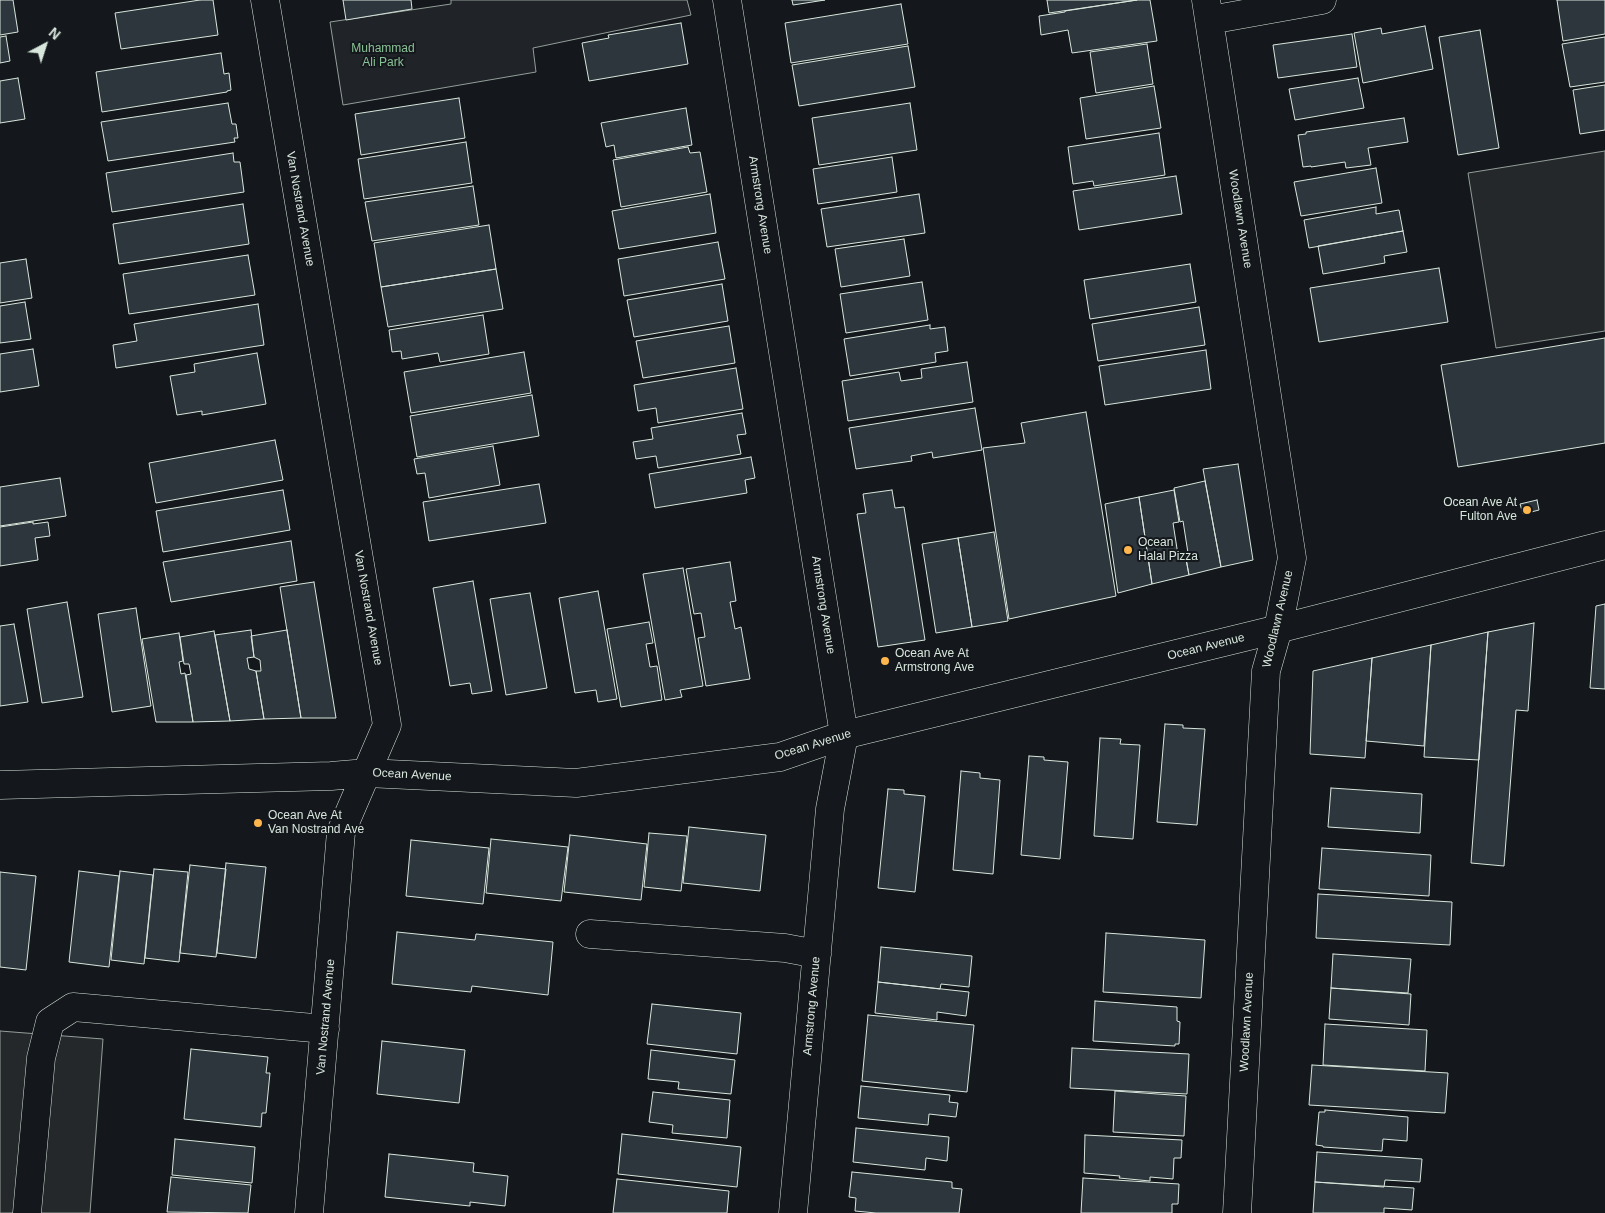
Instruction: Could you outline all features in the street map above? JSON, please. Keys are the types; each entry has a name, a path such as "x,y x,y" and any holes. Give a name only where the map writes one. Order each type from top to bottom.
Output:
{"street":[{"name":"Van Nostrand Avenue","path":"265,0 387,725 341,832 310,1213"},
{"name":"Armstrong Avenue","path":"727,0 844,735 830,809 793,1213"},
{"path":"1208,10 1322,0"},
{"name":"Woodlawn Avenue","path":"1208,10 1292,558 1278,629 1266,671 1237,1213"},
{"name":"Ocean Avenue","path":"0,785 331,776 367,773 576,783 780,757 844,735 1278,629 1605,545"},
{"path":"590,934 785,948 816,954"},
{"path":"26,1213 41,1058 50,1022 73,1007 325,1029"}],"green space":[{"name":"Muhammad Ali Park","path":"451,0 687,0 691,15 533,48 536,72 343,105 330,22 451,4"}],"shaded area":[{"path":"1605,151 1605,331 1496,348 1468,173"},
{"path":"0,1031 103,1039 90,1213 0,1213"}],"building":[{"path":"0,0 13,0 18,32 0,35"},
{"path":"200,0 213,0 218,35 121,49 115,13"},
{"path":"343,0 411,0 412,9 346,20"},
{"path":"792,0 825,0 793,5"},
{"path":"1047,0 1137,0 1049,13"},
{"path":"1137,0 1150,0 1157,41 1072,53 1068,30 1041,35 1039,16"},
{"path":"1557,0 1605,0 1605,34 1563,41"},
{"path":"901,4 908,44 791,63 785,23"},
{"path":"681,23 688,64 589,81 582,43 609,38 608,35"},
{"path":"1425,26 1433,69 1363,83 1354,33 1381,28 1382,34"},
{"path":"1480,30 1499,148 1458,155 1439,37"},
{"path":"1352,34 1357,67 1278,78 1273,45"},
{"path":"6,36 10,61 0,63 0,37"},
{"path":"1605,37 1605,82 1570,87 1562,44"},
{"path":"1147,44 1153,84 1096,93 1090,52"},
{"path":"908,46 915,87 799,106 792,65"},
{"path":"221,53 224,74 229,73 231,90 227,92 102,112 96,72"},
{"path":"18,78 25,119 0,123 0,81"},
{"path":"1358,78 1364,108 1295,120 1289,89"},
{"path":"1605,85 1605,130 1580,134 1573,90"},
{"path":"1154,86 1161,128 1086,139 1080,98"},
{"path":"459,98 465,138 361,155 355,114"},
{"path":"228,103 232,124 236,124 238,138 234,138 235,142 108,161 101,122"},
{"path":"910,103 917,150 819,165 812,118"},
{"path":"686,108 692,145 616,158 614,145 606,147 601,123"},
{"path":"1404,118 1408,142 1368,148 1371,165 1346,168 1345,162 1303,167 1298,135 1306,134 1306,132"},
{"path":"1159,133 1165,175 1094,186 1093,181 1073,184 1068,147"},
{"path":"466,142 472,183 364,199 358,159"},
{"path":"688,147 690,153 700,152 707,192 621,207 613,160"},
{"path":"233,153 234,162 240,162 244,192 112,212 106,173"},
{"path":"892,157 897,192 818,204 813,169"},
{"path":"1376,168 1382,203 1301,216 1294,182"},
{"path":"1176,176 1182,214 1079,230 1073,191"},
{"path":"473,186 479,225 372,241 365,202"},
{"path":"710,194 716,233 619,249 612,211"},
{"path":"919,194 925,233 827,247 821,209"},
{"path":"243,204 249,244 119,264 113,224"},
{"path":"1376,207 1376,214 1399,210 1403,231 1309,248 1304,220"},
{"path":"489,225 496,269 381,287 374,243"},
{"path":"1403,231 1407,252 1384,256 1385,263 1323,274 1318,246"},
{"path":"904,239 910,276 841,287 835,249"},
{"path":"718,242 725,279 624,296 618,259"},
{"path":"248,255 255,295 129,314 123,274"},
{"path":"26,259 32,298 0,303 0,263"},
{"path":"1190,264 1196,302 1090,319 1084,280"},
{"path":"1439,268 1448,322 1319,342 1310,288"},
{"path":"496,269 503,309 388,327 381,287"},
{"path":"922,282 928,320 846,333 840,294"},
{"path":"722,284 728,321 634,337 627,300"},
{"path":"25,302 31,339 0,343 0,306"},
{"path":"258,304 264,345 116,368 113,345 137,341 134,324"},
{"path":"1199,307 1205,345 1098,361 1092,324"},
{"path":"483,315 489,354 440,362 438,353 402,359 401,351 392,352 389,330"},
{"path":"930,325 930,329 945,327 948,351 935,353 936,362 850,376 844,339"},
{"path":"729,326 735,363 643,378 636,341"},
{"path":"1605,338 1605,443 1458,467 1441,365"},
{"path":"33,349 39,386 0,392 0,354"},
{"path":"1206,350 1211,389 1105,405 1099,366"},
{"path":"524,352 531,393 411,413 404,372"},
{"path":"257,353 266,404 202,415 202,411 177,415 170,376 195,372 194,364"},
{"path":"967,362 973,402 848,421 842,381 899,372 901,381 922,378 921,369"},
{"path":"736,368 743,409 658,423 656,408 638,411 634,385"},
{"path":"532,395 539,436 417,457 410,416"},
{"path":"975,408 982,450 933,458 932,452 911,456 912,461 856,469 849,428"},
{"path":"1086,412 1116,596 1009,619 983,448 1025,443 1021,423"},
{"path":"742,413 746,434 737,435 741,454 658,468 656,456 636,459 633,442 653,439 651,428"},
{"path":"275,440 283,480 156,503 149,463"},
{"path":"493,446 500,485 429,498 425,473 417,474 414,459"},
{"path":"751,457 755,478 745,480 747,493 655,508 649,474"},
{"path":"1238,464 1253,560 1221,567 1203,469"},
{"path":"60,478 66,516 0,526 0,487"},
{"path":"1205,481 1221,567 1189,575 1185,553 1188,553 1183,521 1180,522 1174,488"},
{"path":"539,484 546,523 429,541 423,502"},
{"path":"283,490 290,530 163,552 156,511"},
{"path":"892,490 895,508 904,507 925,640 878,647 857,514 866,513 863,494"},
{"path":"1174,490 1179,522 1173,523 1178,555 1185,554 1189,575 1152,584 1139,497"},
{"path":"1139,497 1152,584 1118,593 1105,504"},
{"path":"1537,500 1539,510 1523,514 1520,504"},
{"path":"33,522 33,524 48,522 50,536 35,538 38,560 0,566 0,527"},
{"path":"994,532 1008,621 972,627 958,538"},
{"path":"958,538 972,627 936,633 922,544"},
{"path":"291,541 297,581 171,602 163,562"},
{"path":"730,562 736,601 730,602 735,629 741,627 750,679 706,686 698,638 705,637 701,613 694,614 686,569"},
{"path":"683,568 703,686 680,690 682,697 665,700 643,574"},
{"path":"473,581 492,691 472,694 470,683 450,686 433,588"},
{"path":"314,582 336,718 301,718 280,587"},
{"path":"598,591 617,699 598,702 596,690 575,693 559,598"},
{"path":"530,593 547,688 506,695 490,599"},
{"path":"67,602 83,697 42,703 27,609"},
{"path":"1605,604 1605,689 1590,688 1596,606"},
{"path":"136,608 151,706 112,712 98,614"},
{"path":"649,622 653,643 646,644 650,667 657,666 662,700 621,707 607,629"},
{"path":"1534,623 1528,711 1516,710 1504,866 1471,863 1488,632"},
{"path":"14,624 28,702 0,706 0,626"},
{"path":"251,630 254,657 247,658 249,669 256,671 264,719 230,721 215,635"},
{"path":"287,630 301,718 264,719 256,671 261,671 260,660 254,657 251,636"},
{"path":"214,631 230,721 193,722 186,675 191,674 189,664 184,664 180,637"},
{"path":"1488,632 1479,760 1424,757 1431,645"},
{"path":"179,633 183,661 179,662 181,674 185,673 193,722 156,722 142,639"},
{"path":"1431,645 1424,746 1366,741 1372,658"},
{"path":"1372,658 1365,758 1310,754 1313,671"},
{"path":"1165,724 1183,725 1183,728 1205,729 1197,825 1157,822"},
{"path":"1100,738 1121,739 1120,744 1140,745 1133,839 1094,836"},
{"path":"1029,756 1044,757 1044,760 1068,762 1060,859 1021,855"},
{"path":"961,771 980,773 980,778 1000,780 993,874 953,870"},
{"path":"1331,788 1422,794 1420,833 1328,827"},
{"path":"888,789 904,790 904,794 925,796 915,892 878,888"},
{"path":"689,827 766,835 760,891 683,883"},
{"path":"649,833 687,836 681,891 644,887"},
{"path":"570,835 647,844 641,900 564,892"},
{"path":"491,839 568,847 561,901 486,893"},
{"path":"411,840 489,848 483,904 406,896"},
{"path":"1322,848 1431,855 1429,896 1319,889"},
{"path":"226,863 266,867 256,958 217,953"},
{"path":"190,865 226,869 216,957 180,953"},
{"path":"154,869 188,872 179,962 145,958"},
{"path":"79,871 119,876 109,967 69,962"},
{"path":"120,871 153,875 144,964 111,960"},
{"path":"0,872 36,876 26,970 0,967"},
{"path":"1318,894 1452,902 1450,945 1316,938"},
{"path":"397,932 475,940 476,934 553,942 548,995 472,986 471,992 392,984"},
{"path":"1106,933 1205,940 1201,998 1103,992"},
{"path":"881,947 972,956 969,987 941,984 940,989 878,982"},
{"path":"1333,954 1411,959 1408,993 1331,988"},
{"path":"878,982 969,992 966,1016 937,1012 937,1020 875,1013"},
{"path":"1331,988 1411,994 1409,1025 1329,1019"},
{"path":"1095,1001 1177,1007 1177,1021 1180,1022 1179,1044 1175,1044 1175,1046 1093,1041"},
{"path":"652,1004 741,1013 737,1054 647,1044"},
{"path":"868,1015 974,1025 967,1092 862,1081"},
{"path":"1325,1024 1427,1030 1425,1071 1323,1065"},
{"path":"382,1041 465,1050 459,1103 377,1094"},
{"path":"1072,1048 1189,1054 1187,1094 1070,1088"},
{"path":"191,1049 268,1057 266,1073 270,1073 266,1113 262,1113 261,1127 184,1119"},
{"path":"651,1050 735,1060 731,1094 678,1089 679,1082 648,1079"},
{"path":"1312,1065 1448,1073 1445,1113 1309,1105"},
{"path":"861,1086 950,1095 949,1102 958,1103 956,1117 929,1114 928,1125 858,1118"},
{"path":"1115,1091 1186,1096 1184,1136 1113,1132"},
{"path":"653,1092 730,1100 727,1138 672,1133 673,1125 649,1122"},
{"path":"1325,1110 1408,1117 1407,1141 1383,1139 1382,1151 1316,1145 1319,1112 1325,1112"},
{"path":"856,1128 949,1137 947,1161 926,1158 925,1170 853,1162"},
{"path":"622,1134 741,1147 737,1187 618,1174"},
{"path":"1085,1135 1182,1140 1181,1158 1174,1158 1173,1179 1150,1177 1150,1181 1084,1173"},
{"path":"175,1139 255,1147 252,1183 172,1175"},
{"path":"1317,1152 1422,1159 1420,1182 1385,1180 1384,1187 1315,1182"},
{"path":"389,1154 474,1163 473,1172 508,1176 505,1206 470,1202 470,1206 385,1197"},
{"path":"852,1172 952,1182 952,1188 962,1189 959,1213 876,1213 855,1211 856,1198 849,1197"},
{"path":"171,1177 251,1185 248,1213 167,1212"},
{"path":"1083,1178 1179,1184 1178,1204 1172,1204 1172,1213 1081,1213"},
{"path":"617,1179 729,1191 727,1213 613,1213"},
{"path":"1315,1182 1414,1188 1412,1210 1384,1208 1384,1213 1313,1213"}],"place":[{"name":"Ocean Ave At Fulton Ave","path":"1527,510"},
{"name":"Ocean Halal Pizza","path":"1128,550"},
{"name":"Ocean Ave At Armstrong Ave","path":"885,661"},
{"name":"Ocean Ave At Van Nostrand Ave","path":"258,823"}]}
